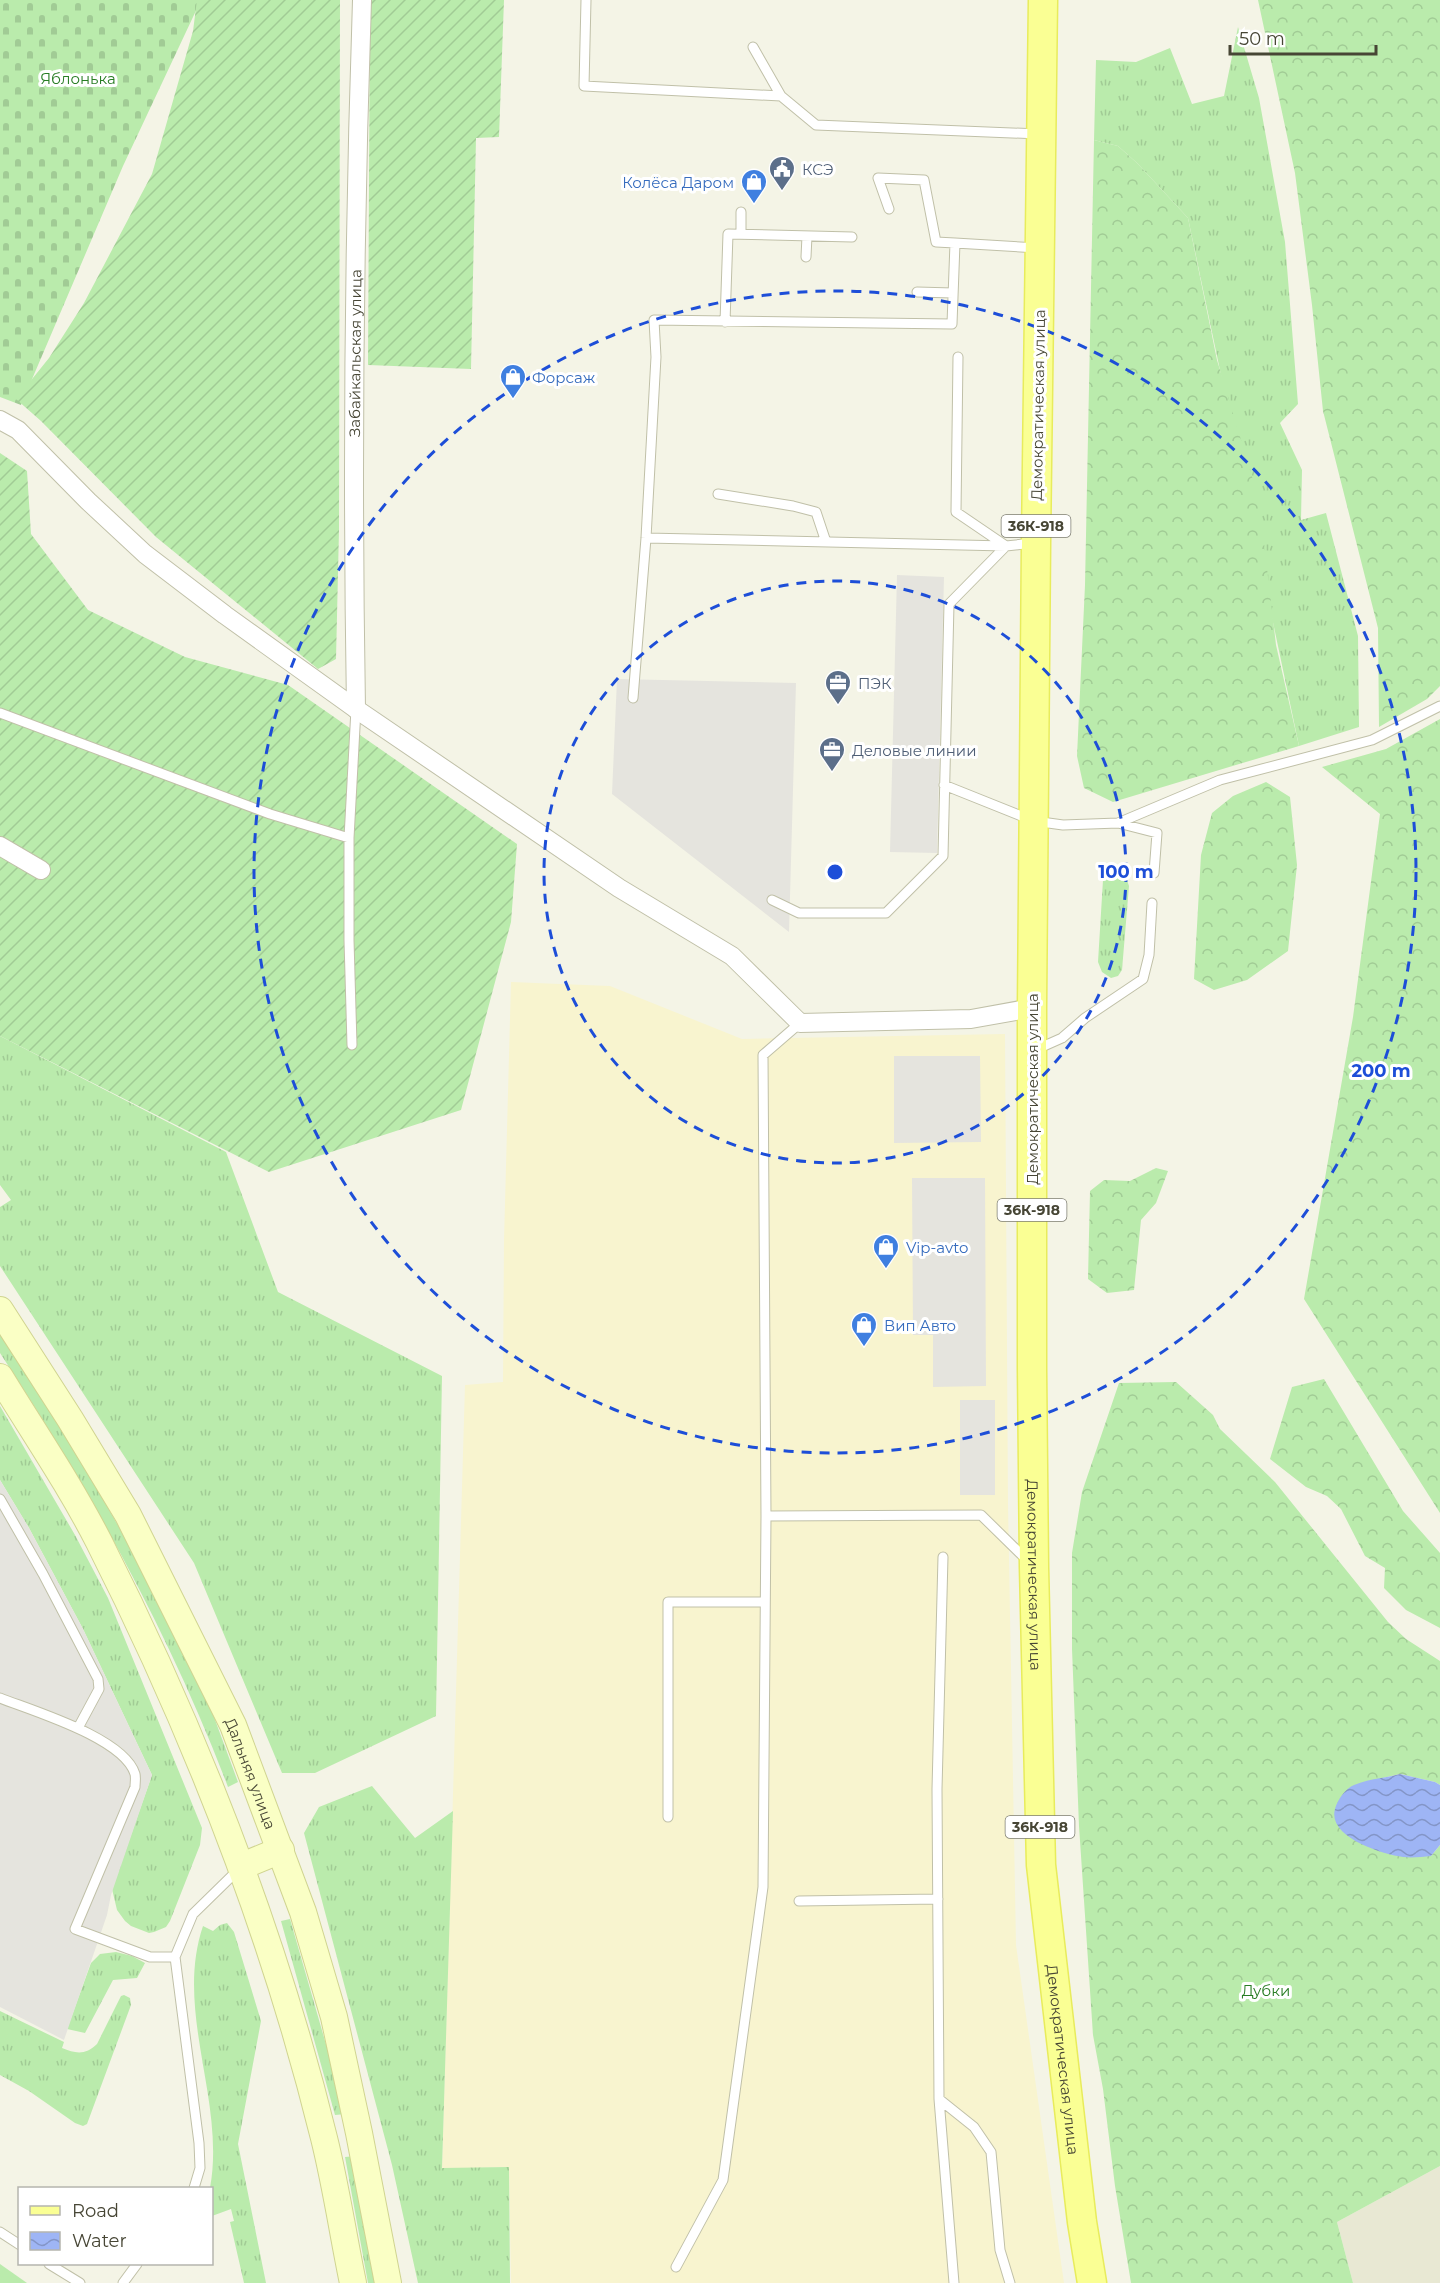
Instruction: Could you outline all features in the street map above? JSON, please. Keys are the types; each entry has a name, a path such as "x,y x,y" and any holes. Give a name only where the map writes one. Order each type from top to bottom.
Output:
{"main road":[{"name":"Демократическая улица","path":"1043,0 1035,543 1032,1008 1034,1567 1041,1865 1082,2222 1092,2283"},
{"name":"Дальняя улица","path":"0,1310 70,1419 133,1526 233,1725 303,1912 334,2017 388,2283"},
{"path":"0,1377 98,1540 194,1744 242,1866 266,1935 325,2139 353,2283"},
{"path":"242,1866 281,1850"},
{"path":"325,2139 359,2133"}],"street":[{"name":"Забайкальская улица","path":"356,709 354,419 356,200 362,0"},
{"path":"0,420 18,430 88,501 145,554 225,615 356,709 619,888 732,956 800,1023 971,1019 1032,1008"},
{"path":"0,846 40,870"}],"lane":[{"path":"586,0 584,86 781,96"},
{"path":"753,47 781,96 816,125 1042,134"},
{"path":"889,209 878,178 924,180 936,242 1040,248"},
{"path":"741,212 741,234"},
{"path":"725,322 728,234 852,237"},
{"path":"806,257 807,236"},
{"path":"633,698 646,538 656,357 654,320 952,324 955,243"},
{"path":"916,292 953,293"},
{"path":"958,357 956,512 1006,546"},
{"path":"718,494 816,512 826,542"},
{"path":"646,538 1006,546 1035,543"},
{"path":"772,900 799,913 886,913 943,856 949,604 1006,546"},
{"path":"1118,823 1220,780 1372,740 1440,706"},
{"path":"352,1045 349,838 356,709"},
{"path":"0,713 270,814 349,838"},
{"path":"944,785 1034,821 1063,825 1118,823 1157,833 1154,873"},
{"path":"1033,1051 1062,1038 1085,1018 1143,979 1149,955 1152,903"},
{"path":"676,2267 723,2180 763,1887 766,1516 763,1055 800,1023"},
{"path":"0,1499 43,1574 98,1679 99,1689 78,1728"},
{"path":"766,1516 981,1515 1034,1567"},
{"path":"944,1557 937,1789 939,2099 954,2283"},
{"path":"668,1817 668,1602 765,1602"},
{"path":"0,1698 78,1728 102,1740 130,1763 136,1776 135,1787 75,1929 150,1957 175,1957"},
{"path":"194,2187 200,2168 199,2143 175,1957 193,1914 242,1866"},
{"path":"799,1900 938,1899"},
{"path":"939,2099 974,2127 991,2152 1000,2250 1010,2283"},
{"path":"0,2232 18,2244"},
{"path":"51,2265 80,2283"},
{"path":"123,2283 136,2265"}],"shaded area":[{"path":"897,575 944,577 937,853 890,852"},
{"path":"617,679 796,683 789,932 612,794"},
{"path":"511,982 610,986 742,1039 1005,1034 1008,1504 1016,1945 1064,2283 511,2283 509,2167 442,2169 465,1385 503,1382 504,1240"},
{"path":"894,1056 980,1056 981,1142 894,1143"},
{"path":"912,1178 985,1178 986,1386 933,1387 933,1335 913,1335"},
{"path":"960,1400 995,1400 995,1495 960,1495"},
{"path":"0,1480 29,1528 83,1629 152,1775 64,2040 0,2007"},
{"path":"1440,2166 1440,2283 1353,2283 1337,2222"}],"green space":[{"name":"Яблонька","path":"0,0 201,0 123,166 21,405 0,397"},
{"path":"197,0 340,0 339,530 336,659 318,669 156,537 41,421 16,399 49,358 84,303 152,174 193,31"},
{"path":"370,0 504,0 499,137 476,138 471,369 368,365"},
{"path":"1258,0 1440,0 1440,686 1427,699 1379,727 1378,628 1323,411 1295,173"},
{"path":"1238,27 1259,98 1285,242 1298,404 1280,423 1302,470 1301,520 1326,513 1358,636 1359,727 1299,746 1188,218 1118,146 1094,140 1096,60 1136,62 1170,48 1192,104 1224,96"},
{"path":"1094,140 1118,146 1188,218 1217,360 1259,500 1276,645 1299,746 1113,802 1084,788 1077,756 1085,585"},
{"path":"0,453 27,471 31,534 88,610 185,657 288,685 517,844 511,922 461,1110 269,1172 0,1036"},
{"path":"1440,719 1440,1513 1304,1299 1353,1017 1380,814 1322,767 1386,749"},
{"path":"1266,782 1290,797 1297,865 1288,951 1247,980 1214,990 1194,979 1201,855 1212,813 1233,796"},
{"path":"1119,871 1126,877 1129,886 1122,970 1118,976 1111,978 1102,972 1098,962 1103,880 1106,874"},
{"path":"0,1036 226,1152 278,1292 442,1376 436,1716 315,1773 282,1773 194,1563 0,1266 0,1207 11,1200 0,1185"},
{"path":"1156,1168 1168,1171 1156,1203 1141,1220 1134,1290 1107,1293 1088,1279 1090,1191 1104,1180 1130,1181"},
{"path":"0,1334 76,1451 138,1561 204,1690 238,1782 228,1787 181,1674 154,1619 96,1510 0,1353"},
{"path":"1324,1379 1403,1511 1440,1553 1440,1628 1406,1610 1384,1588 1385,1568 1365,1556 1341,1509 1327,1496 1306,1487 1270,1459 1292,1387"},
{"name":"Дубки","path":"1176,1382 1213,1415 1220,1429 1275,1482 1388,1622 1406,1639 1440,1661 1440,1785 1400,1774 1383,1778 1431,1856 1440,1845 1440,2166 1337,2222 1353,2283 1131,2283 1093,2035 1079,1826 1072,1649 1072,1553 1082,1492 1119,1383"},
{"path":"0,1406 75,1535 108,1598 202,1828 200,1845 170,1921 166,1927 154,1932 149,1933 125,1921 117,1910 112,1889 152,1775 83,1629 29,1528 0,1480"},
{"path":"372,1786 415,1838 453,1811 442,2168 509,2167 510,2283 418,2283 392,2165 304,1833 319,1807"},
{"path":"290,1919 346,2114 335,2115 281,1921"},
{"path":"227,1923 234,1932 261,2021 238,2144 266,2283 244,2283 230,2222 234,2221 231,2209 213,2216 213,2187 210,2187 213,2155 212,2122 194,1991 196,1958 203,1926 213,1931"},
{"path":"116,1952 132,1956 145,1963 137,1978 113,1980 85,2033 67,2029 91,1963 100,1954"},
{"path":"121,1996 130,1998 131,2005 87,2124 83,2126 75,2123 29,2091 0,2075 0,2011 64,2042 62,2048 81,2052 97,2044"},
{"path":"356,2156 380,2283 368,2283 345,2157"},
{"path":"0,2264 27,2283 0,2283"}],"water":[{"path":"1400,1774 1440,1785 1440,1845 1431,1856 1403,1857 1370,1848 1347,1836 1339,1828 1335,1819 1338,1802 1351,1787 1365,1781"}],"place":[{"name":"КСЭ","path":"782,192"},
{"name":"Колёса Даром","path":"754,205"},
{"name":"Форсаж","path":"513,400"},
{"name":"ПЭК","path":"838,706"},
{"name":"Деловые линии","path":"832,773"},
{"name":"Vip-avto","path":"886,1270"},
{"name":"Вип Авто","path":"864,1348"}]}
